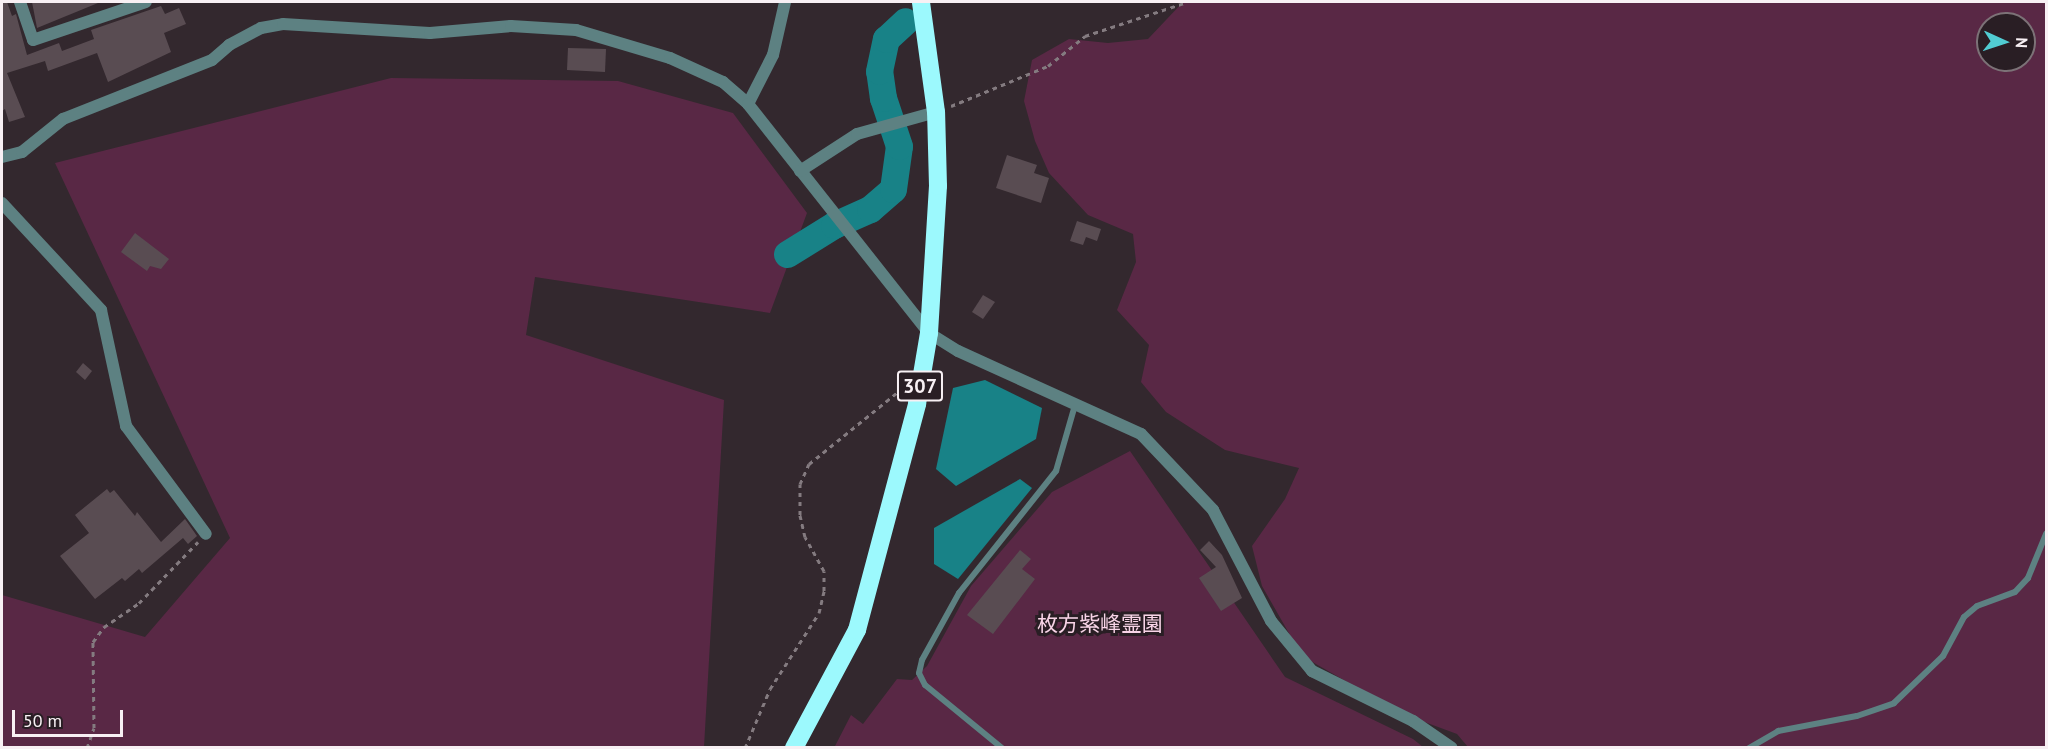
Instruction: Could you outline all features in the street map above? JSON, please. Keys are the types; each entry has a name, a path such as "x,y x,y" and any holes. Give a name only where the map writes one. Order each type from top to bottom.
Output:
{"highway":[{"name":"307","path":"794,747 857,630 886,530 929,333 938,186 936,112 921,2"}],"street":[{"path":"20,2 33,40 146,2"},
{"path":"748,104 773,55 785,2"},
{"path":"2,157 22,152 63,119 212,60 229,45 261,28 283,24 430,33 511,26 576,30 670,58 723,82 748,104 929,333 958,351 1017,375 1075,405 1141,434 1213,510 1271,621 1312,671 1413,721 1452,747"},
{"path":"800,171 857,134 936,112"},
{"path":"2,202 101,310 126,426 206,534"}],"lane":[{"path":"1002,747 925,685 920,673 922,660 959,593 1056,471 1075,405"},
{"path":"1749,747 1778,731 1857,716 1894,704 1942,656 1964,617 1977,606 2015,592 2028,578 2046,534"}],"path":[{"path":"936,112 1048,66 1085,36 1187,2"},
{"path":"745,747 770,689 819,613 824,591 824,571 805,537 800,515 800,484 809,464 922,371"},
{"path":"87,747 94,728 93,642 104,627 139,603 206,534"}],"green space":[{"path":"1183,2 2046,2 2046,747 1468,747 1457,734 1403,714 1302,656 1262,586 1252,546 1285,499 1299,468 1225,450 1166,412 1141,382 1149,345 1117,310 1136,262 1133,234 1088,215 1049,173 1035,141 1024,101 1032,60 1069,39 1108,43 1148,39"},
{"path":"391,78 618,81 733,113 807,213 770,313 535,277 526,335 724,400 704,747 2,747 2,595 145,637 230,538 55,163"},
{"name":"枚方紫峰霊園","path":"1130,451 1285,677 1413,739 1423,747 834,748 851,715 863,724 897,679 912,680 927,666 971,586 1052,492"}],"water":[{"path":"985,380 1042,408 1036,439 956,486 936,469 953,388"},
{"path":"1020,479 1032,488 958,579 934,564 934,528"}],"building":[{"path":"2,2 7,2 12,16 16,14 27,55 59,43 62,51 94,39 91,30 161,6 165,14 179,8 186,24 164,33 171,52 108,82 97,53 48,71 45,61 7,73 25,117 9,122 5,109 2,111"},
{"path":"32,2 98,2 98,3 37,28"},
{"path":"568,48 606,49 605,72 567,70"},
{"path":"1007,155 1037,165 1034,173 1049,178 1041,203 996,188"},
{"path":"1077,221 1101,229 1097,241 1086,237 1083,245 1070,241"},
{"path":"135,233 169,259 161,269 150,266 147,271 121,252"},
{"path":"983,295 995,302 983,319 972,312"},
{"path":"83,363 92,371 85,380 76,372"},
{"path":"107,489 110,493 114,490 135,516 137,512 161,542 185,519 197,536 188,544 183,538 142,573 139,569 125,581 122,578 95,599 60,556 89,533 75,515"},
{"path":"1209,541 1222,555 1242,598 1221,611 1199,578 1216,567 1200,550"},
{"path":"1020,550 1031,559 1022,569 1035,579 993,634 967,615"}],"waterway":[{"path":"787,254 834,225 870,209 893,189 899,146 883,98 879,71 886,39 905,21"}]}
